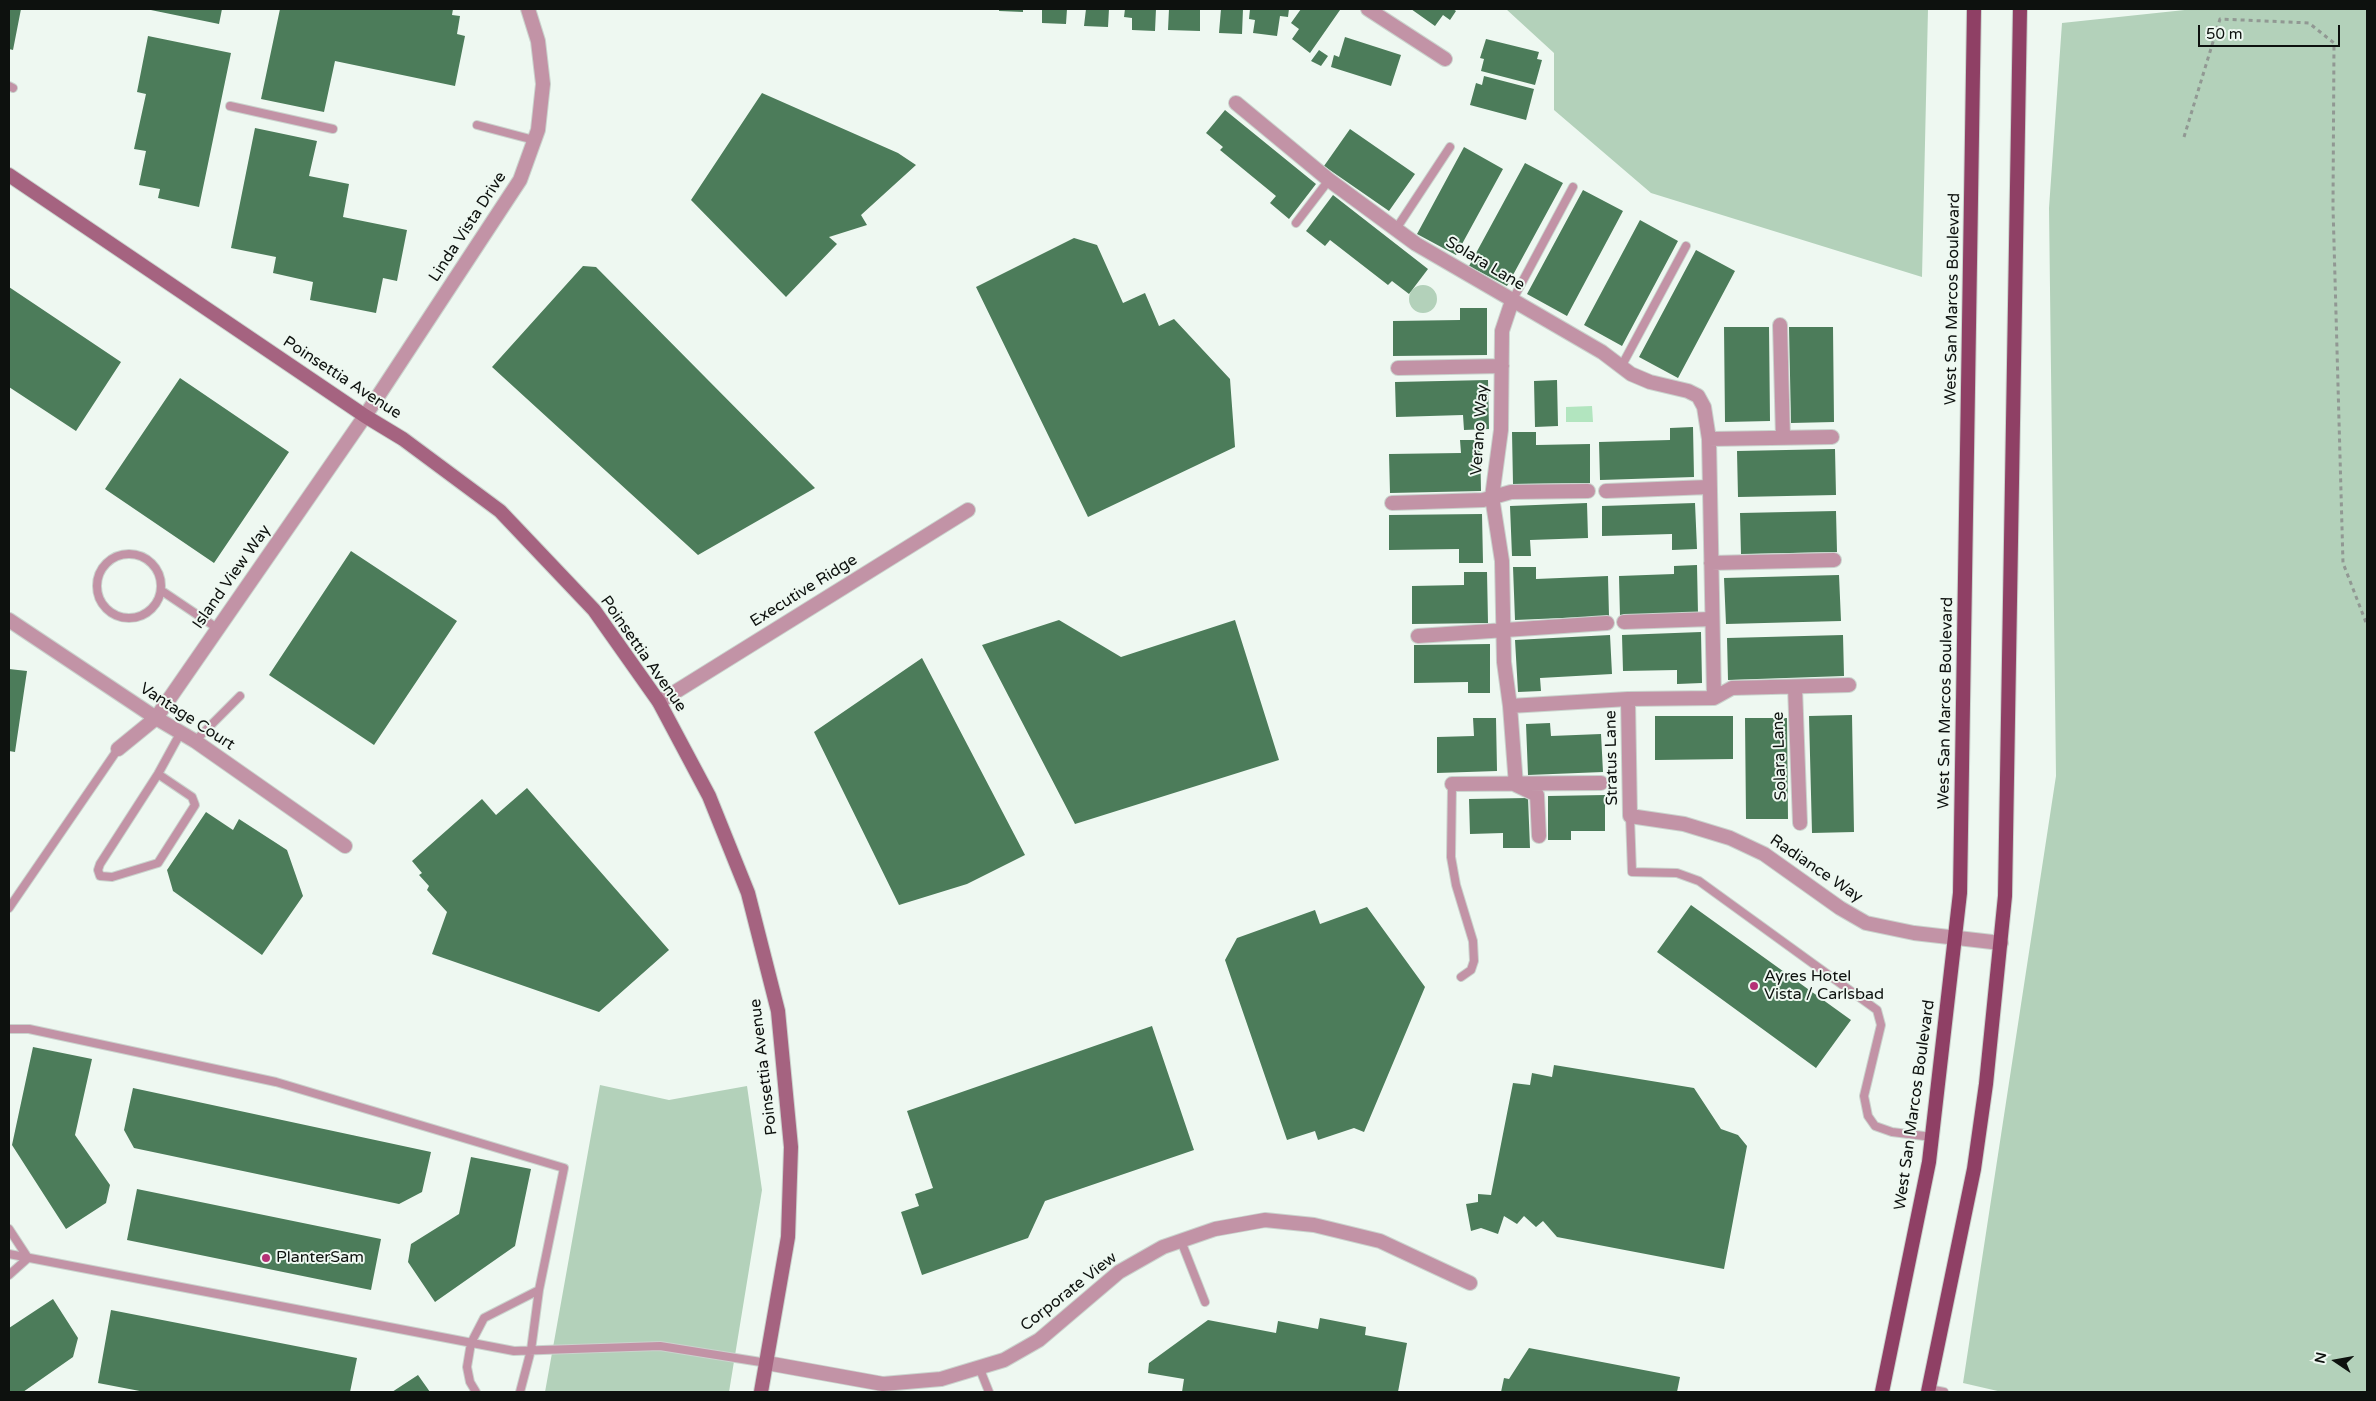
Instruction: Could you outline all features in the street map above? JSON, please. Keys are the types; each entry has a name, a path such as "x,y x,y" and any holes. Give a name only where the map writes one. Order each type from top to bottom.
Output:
{"main road":[{"name":"West San Marcos Boulevard","path":"1882,1392 1906,1278 1932,1137 1960,884 1974,9"},
{"path":"1928,1391 1974,1169 1986,1084 2006,886 2020,9"},
{"name":"Poinsettia Avenue","path":"9,175 365,416 404,439 500,511 594,610 659,702 709,796 748,893 778,1011 791,1147 788,1237 761,1392"}],"street":[{"name":"Linda Vista Drive","path":"365,416 520,180 538,130 543,84 538,40 528,9"},
{"path":"1368,9 1445,59"},
{"name":"Solara Lane","path":"1236,103 1329,180 1416,244 1602,352 1632,374 1650,382 1688,391 1698,396 1704,407 1709,439 1714,698"},
{"name":"Verano Way","path":"1512,301 1502,331 1501,430 1492,497 1502,561 1504,662 1510,706 1516,785"},
{"path":"1780,325 1783,438"},
{"name":"Verano Way","path":"1398,368 1502,366"},
{"name":"Island View Way","path":"118,748 156,718 365,416"},
{"path":"1709,439 1832,438"},
{"path":"1606,491 1709,487"},
{"name":"Verano Way","path":"1392,503 1483,500 1511,492 1588,491"},
{"name":"Executive Ridge","path":"659,702 968,510"},
{"path":"1711,563 1834,560"},
{"path":"1624,622 1712,618"},
{"name":"Vantage Court","path":"9,620 156,718 195,741 345,846"},
{"path":"1418,636 1492,633 1502,629 1607,623"},
{"name":"Solara Lane","path":"1628,699 1714,698 1732,688 1848,685"},
{"name":"Solara Lane","path":"1795,687 1800,823"},
{"path":"1510,706 1628,699"},
{"name":"Stratus Lane","path":"1628,699 1630,816"},
{"path":"1452,784 1601,783"},
{"path":"1516,785 1537,795 1539,836"},
{"name":"Radiance Way","path":"1630,816 1684,824 1730,838 1764,854 1840,908 1866,923 1889,929 2001,943"},
{"name":"Corporate View","path":"767,1363 883,1384 941,1379 1004,1360 1039,1340 1119,1272 1163,1246 1215,1229 1265,1220 1314,1225 1380,1241 1470,1283"}],"lane":[{"path":"230,106 333,129"},
{"path":"477,126 534,140"},
{"path":"1396,229 1450,147"},
{"path":"1296,223 1329,180"},
{"path":"1512,301 1572,187"},
{"path":"1621,366 1686,246"},
{"path":"162,591 152,609 133,618 122,618 113,614 99,598 98,577 103,567 120,554 142,556 151,561 158,570 162,591 217,628"},
{"path":"195,741 240,696"},
{"path":"158,774 192,797 195,805 158,863 112,878 100,876 98,870 100,864 158,774 181,732"},
{"path":"9,908 118,748"},
{"path":"1452,784 1451,857 1456,885 1473,941 1474,954 1471,970 1461,977"},
{"path":"1630,816 1632,872 1677,873 1699,881 1877,1010 1881,1025 1864,1096 1868,1116 1875,1126 1892,1132 1932,1137"},
{"path":"9,1030 29,1029 276,1082 564,1168 539,1290 531,1350 520,1392"},
{"path":"9,1229 28,1258"},
{"path":"1181,1240 1205,1302"},
{"path":"9,1254 514,1351 660,1346 767,1363"},
{"path":"9,1275 28,1258"},
{"path":"476,1392 470,1382 468,1367 471,1343 484,1318 539,1290"},
{"path":"979,1368 989,1392"},
{"path":"1928,1391 1944,1392"}],"path":[{"path":"2184,137 2220,19 2309,23 2334,43 2333,207 2344,564 2367,625"}],"shaded area":[{"path":"1506,9 1928,9 1922,277 1651,193 1554,110 1554,53"},
{"path":"2194,9 2367,9 2367,1392 2002,1392 1963,1383 2056,776 2049,208 2062,23"},
{"path":"1423,285 1433,289 1437,299 1433,309 1423,313 1413,309 1409,299 1413,289"},
{"path":"1592,406 1593,422 1566,422 1566,407"},
{"path":"600,1085 669,1100 747,1086 762,1190 729,1392 545,1392"}],"building":[{"path":"9,9 21,9 13,50 9,49"},
{"path":"146,9 222,9 219,24"},
{"path":"280,9 453,9 452,15 460,16 457,34 465,36 455,86 335,61 324,112 261,99"},
{"path":"999,9 1023,9 1023,12 999,11"},
{"path":"1042,9 1067,9 1066,24 1042,23"},
{"path":"1086,9 1109,9 1108,27 1084,26"},
{"path":"1125,9 1156,9 1155,31 1132,30 1132,18 1124,17"},
{"path":"1169,9 1200,9 1200,31 1168,30"},
{"path":"1221,9 1243,9 1242,34 1219,33"},
{"path":"1250,9 1289,9 1288,17 1280,16 1277,36 1253,33 1255,20 1249,19"},
{"path":"1301,9 1340,10 1310,53 1292,39 1299,29 1291,23"},
{"path":"1411,9 1453,9 1456,11 1450,20 1443,15 1435,26"},
{"path":"148,36 231,53 199,207 158,198 160,189 139,185 146,151 134,149 146,94 137,92"},
{"path":"1345,37 1401,55 1391,86 1331,67 1334,55 1339,57"},
{"path":"1486,39 1539,52 1537,59 1542,60 1535,85 1481,71 1484,59 1480,58"},
{"path":"1319,50 1328,56 1321,66 1311,61"},
{"path":"1484,76 1534,89 1526,120 1470,105 1476,83 1482,85"},
{"path":"762,93 898,153 916,165 861,215 867,225 829,237 837,244 786,297 691,200"},
{"path":"1225,110 1316,184 1289,219 1270,203 1276,196 1220,150 1223,147 1206,133"},
{"path":"255,128 317,141 309,176 349,184 343,217 407,230 397,281 383,278 376,313 310,300 313,282 273,273 276,257 231,248"},
{"path":"1350,129 1415,174 1389,211 1324,166"},
{"path":"1464,147 1503,169 1456,255 1417,234"},
{"path":"1525,163 1563,183 1507,286 1469,266"},
{"path":"1583,190 1623,211 1567,316 1527,294"},
{"path":"1333,195 1428,269 1409,294 1392,281 1388,285 1330,240 1325,246 1306,231"},
{"path":"1640,220 1678,241 1622,346 1584,325"},
{"path":"1074,238 1097,245 1123,303 1145,293 1159,326 1174,319 1230,379 1235,447 1088,517 976,287"},
{"path":"1696,250 1735,271 1678,378 1639,357"},
{"path":"583,266 596,267 815,488 698,555 492,367"},
{"path":"9,287 121,362 76,431 9,387"},
{"path":"1460,308 1487,308 1487,355 1393,356 1393,321 1460,320"},
{"path":"1724,327 1769,327 1770,421 1725,422"},
{"path":"1789,327 1833,327 1834,422 1791,423"},
{"path":"180,378 289,452 214,563 105,489"},
{"path":"1488,380 1489,429 1464,430 1463,415 1396,417 1395,382"},
{"path":"1557,380 1558,426 1535,427 1534,381"},
{"path":"1693,427 1694,477 1600,480 1599,442 1670,440 1670,428"},
{"path":"1512,432 1536,432 1536,445 1590,444 1590,483 1513,484"},
{"path":"1460,440 1480,440 1481,491 1390,493 1389,454 1461,453"},
{"path":"1835,449 1836,495 1738,497 1737,451"},
{"path":"1587,503 1588,538 1530,540 1531,556 1512,556 1510,506"},
{"path":"1695,503 1697,549 1672,550 1672,534 1602,536 1602,506"},
{"path":"1836,511 1837,552 1741,554 1740,513"},
{"path":"1482,514 1483,563 1459,563 1459,549 1389,550 1389,515"},
{"path":"351,551 457,621 374,745 269,675"},
{"path":"1697,565 1698,614 1620,617 1619,576 1674,574 1674,566"},
{"path":"1513,567 1536,567 1536,579 1608,576 1609,616 1515,620"},
{"path":"1464,572 1487,572 1488,623 1412,624 1412,586 1464,585"},
{"path":"1839,575 1841,621 1726,624 1724,578"},
{"path":"1059,620 1121,657 1235,620 1279,760 1075,824 982,645"},
{"path":"1701,632 1702,683 1677,684 1677,670 1623,671 1622,635"},
{"path":"1610,635 1612,674 1540,678 1541,691 1518,692 1515,640"},
{"path":"1843,635 1844,676 1728,680 1727,638"},
{"path":"1490,644 1490,693 1468,693 1468,682 1414,683 1414,645"},
{"path":"922,658 1025,855 967,884 899,905 814,732"},
{"path":"9,669 27,671 15,752 9,751"},
{"path":"1852,715 1854,832 1812,833 1809,716"},
{"path":"1655,716 1733,716 1733,759 1655,760"},
{"path":"1473,718 1496,718 1497,771 1437,773 1437,737 1474,736"},
{"path":"1745,718 1787,718 1788,819 1746,819"},
{"path":"1550,723 1551,736 1601,734 1603,772 1528,775 1526,724"},
{"path":"527,788 669,950 599,1012 432,954 447,912 427,890 429,886 419,875 422,873 412,861 482,799 496,815"},
{"path":"1605,795 1605,831 1571,831 1571,840 1548,840 1548,796"},
{"path":"1528,798 1530,848 1503,848 1503,833 1470,834 1469,799"},
{"path":"206,812 233,830 239,819 287,850 303,896 262,955 173,891 167,870"},
{"name":"Ayres Hotel Vista / Carlsbad","path":"1691,905 1851,1020 1816,1068 1657,952"},
{"path":"1367,907 1425,987 1364,1132 1354,1128 1318,1140 1315,1131 1287,1140 1225,960 1237,938 1315,910 1320,924"},
{"path":"1152,1026 1194,1150 1045,1201 1028,1238 922,1275 901,1212 919,1206 915,1194 933,1188 907,1111"},
{"path":"33,1047 92,1059 75,1135 110,1185 106,1203 66,1229 12,1145"},
{"path":"1554,1065 1694,1088 1721,1129 1738,1135 1747,1146 1724,1269 1557,1237 1543,1221 1536,1227 1524,1216 1517,1224 1504,1216 1498,1234 1481,1228 1471,1231 1466,1204 1478,1202 1478,1194 1491,1195 1513,1083 1530,1085 1532,1073 1552,1077"},
{"path":"133,1088 431,1152 422,1192 399,1204 134,1148 124,1130"},
{"path":"471,1157 531,1169 515,1246 435,1302 408,1262 411,1244 459,1214"},
{"path":"137,1189 381,1239 371,1290 127,1240"},
{"path":"53,1299 78,1338 73,1357 23,1392 9,1392 9,1328"},
{"path":"111,1310 357,1358 350,1392 145,1392 98,1383"},
{"path":"1320,1318 1366,1327 1365,1335 1407,1343 1398,1392 1182,1392 1184,1379 1148,1373 1149,1363 1208,1320 1276,1333 1278,1321 1318,1329"},
{"path":"1529,1348 1680,1377 1677,1392 1501,1392 1504,1378 1509,1379"},
{"path":"418,1375 430,1392 392,1392"}],"place":[{"name":"Ayres Hotel Vista / Carlsbad","path":"1754,986"},
{"name":"PlanterSam","path":"266,1258"}]}
